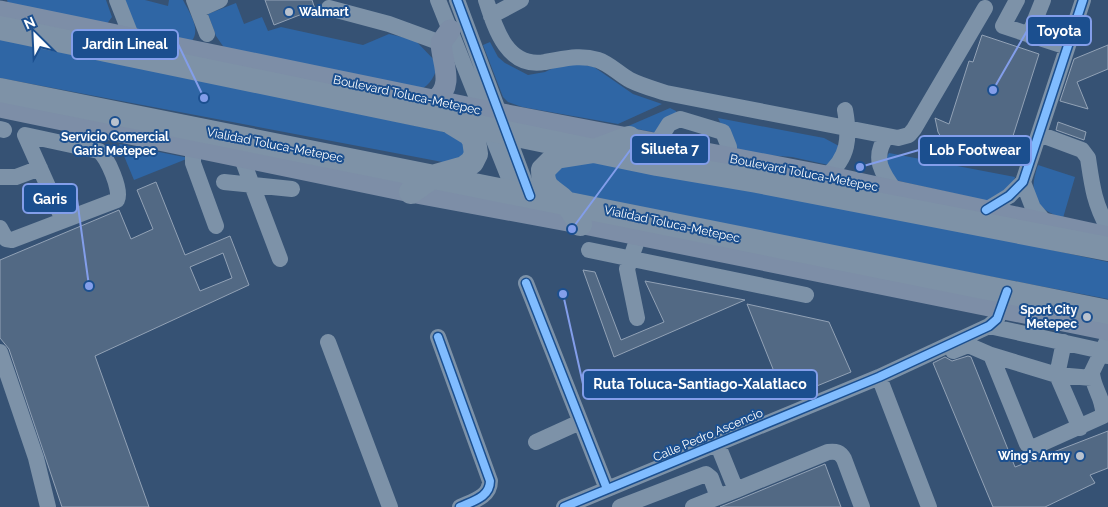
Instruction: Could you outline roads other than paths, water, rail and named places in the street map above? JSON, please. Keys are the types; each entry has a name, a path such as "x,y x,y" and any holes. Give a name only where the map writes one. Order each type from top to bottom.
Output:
{"highway":[{"path":"1,13 232,75 449,120 493,121 594,151 629,138"},
{"path":"210,44 232,75"},
{"name":"Vialidad Toluca-Metepec","path":"0,90 242,147 339,167 408,185 432,177 566,203 587,218 774,254 810,250 1004,300 1108,312"},
{"path":"432,177 464,168 472,162 476,154 476,148 470,134 449,120"},
{"path":"566,203 546,187 543,181 543,170 556,156 594,151 657,154 756,181 1108,249"},
{"path":"567,154 622,163 657,154"},
{"path":"735,159 756,181"}],"main road":[{"name":"Boulevard Toluca-Metepec","path":"1,13 122,37 210,44 435,100 493,121 629,138 657,154 735,159 826,176 1108,237"},
{"path":"435,100 441,96 447,85 446,36"},
{"path":"9,109 197,147 242,147"},
{"path":"408,185 587,218 638,235 731,254 774,254"},
{"path":"1004,300 1061,335 1108,330"}],"street":[{"path":"110,0 122,37"},
{"path":"118,0 122,37"},
{"path":"210,44 196,5 220,0"},
{"path":"438,0 446,36 493,121"},
{"path":"457,0 493,121 523,194"},
{"path":"486,0 503,44 512,54 528,62 538,64 570,57 585,57 606,63 643,86 666,93 904,138 914,129 985,8"},
{"path":"491,16 521,0"},
{"path":"1017,0 1003,26 1067,47"},
{"path":"1029,35 1044,2 1043,0"},
{"path":"986,210 1009,196 1023,182 1083,0"},
{"path":"329,8 389,24 446,36"},
{"path":"9,109 25,136 63,220"},
{"path":"826,176 842,161 848,127 845,110"},
{"path":"657,154 669,124 680,119 723,132 735,159"},
{"path":"1039,134 1082,150 1085,153 1089,162 1092,190 1098,210 1108,228"},
{"path":"0,228 8,240 117,200 118,188 104,157 98,151 25,136"},
{"path":"887,136 880,146 878,160 882,172 896,192"},
{"path":"197,147 193,156 193,163 216,226"},
{"path":"242,147 252,184 280,259"},
{"path":"0,177 16,177 40,168"},
{"path":"224,182 292,189"},
{"path":"1023,182 1033,208 1045,222"},
{"path":"637,318 627,276 638,235"},
{"path":"589,250 806,295"},
{"path":"725,279 731,254"},
{"path":"772,289 774,254"},
{"path":"526,283 607,489"},
{"name":"Calle Pedro Ascencio","path":"564,507 661,467 719,447 989,326 997,319 1004,300"},
{"path":"989,326 1061,335 1106,348 1094,364 1092,378 1104,408 1103,416 1080,428 1034,447 1029,446 991,355"},
{"path":"1061,335 1054,375 1080,428"},
{"path":"438,337 490,481 490,488 487,494 460,507"},
{"path":"328,342 390,507"},
{"path":"944,355 968,346 1054,375 1092,378"},
{"path":"0,352 36,458 48,507"},
{"path":"878,377 929,507"},
{"path":"536,442 580,422"},
{"path":"719,447 736,490"},
{"path":"693,507 828,452 835,451 841,454 844,459 862,507"},
{"path":"620,507 706,474 711,478 718,497"}],"place":[{"name":"Walmart","path":"289,12"},
{"name":"Toyota","path":"993,90"},
{"name":"Jardin Lineal","path":"204,98"},
{"name":"Servicio Comercial Garis Metepec","path":"115,122"},
{"name":"Lob Footwear","path":"860,167"},
{"name":"Silueta 7","path":"572,229"},
{"name":"Garis","path":"89,286"},
{"name":"Ruta Toluca-Santiago-Xalatlaco","path":"563,294"},
{"name":"Sport City Metepec","path":"1087,317"},
{"name":"Wing's Army","path":"1080,456"}]}
